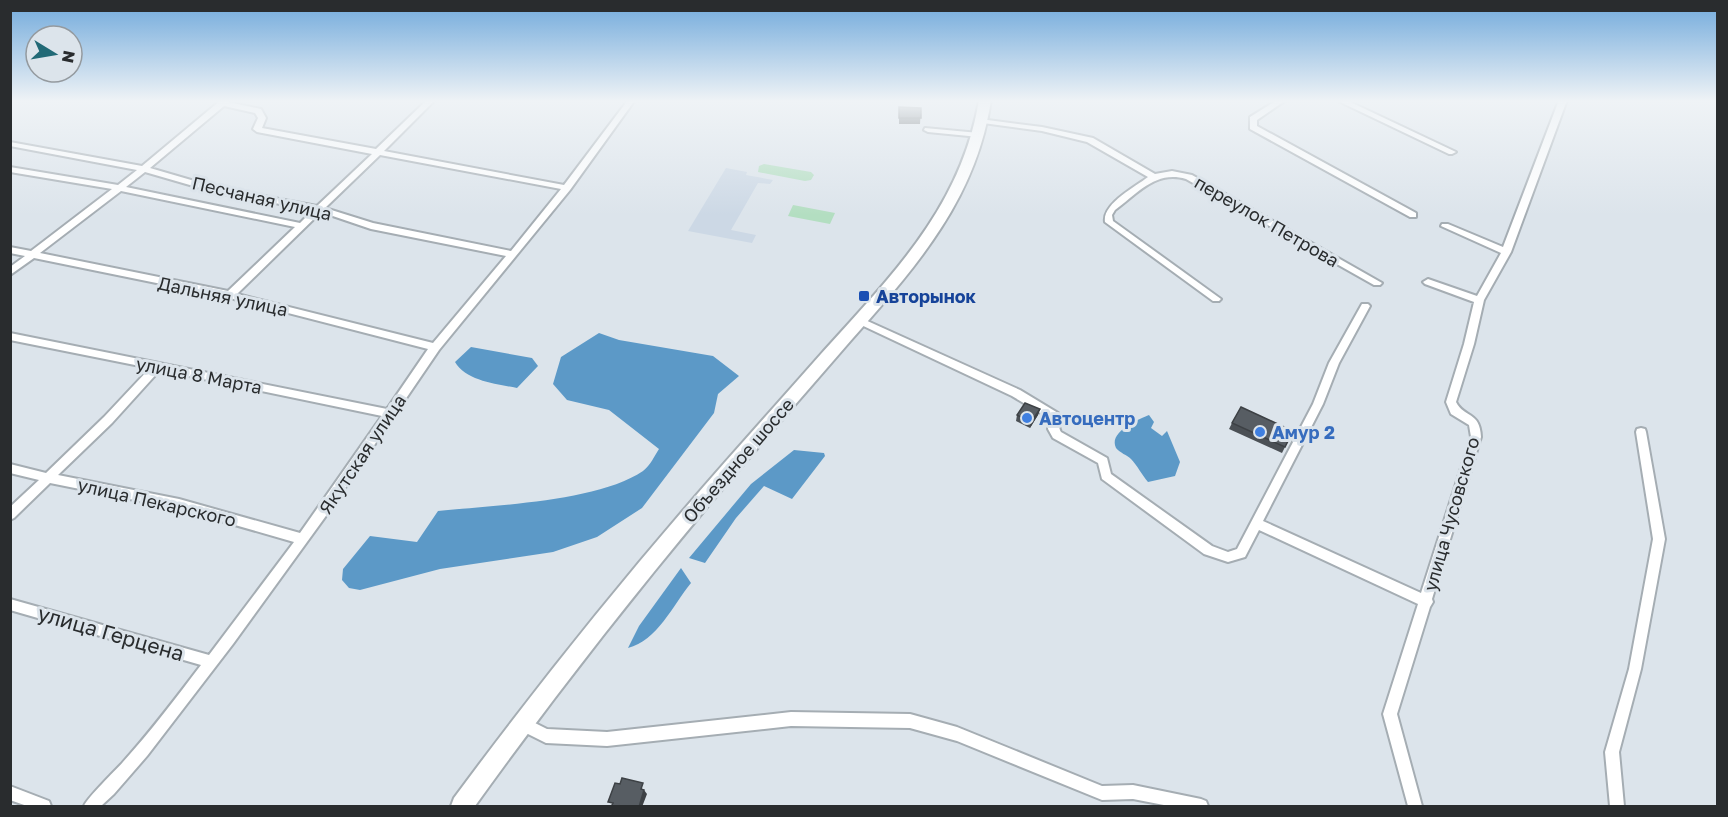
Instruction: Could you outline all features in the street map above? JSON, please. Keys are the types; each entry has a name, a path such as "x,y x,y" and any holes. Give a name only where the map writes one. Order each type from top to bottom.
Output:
{"main road":[{"name":"Объездное шоссе","path":"462,807 521,723 626,590 902,273 928,239 964,179 978,138"}],"street":[{"path":"10,272 181,138"},
{"path":"301,138 567,188"},
{"path":"230,295 392,138"},
{"name":"Якутская улица","path":"91,807 135,759 212,662 303,539 435,347 567,188 604,138"},
{"path":"1082,138 1090,140 1154,177 1112,208 1108,214 1109,222 1216,299"},
{"path":"1273,138 1413,215"},
{"path":"1422,138 1452,152"},
{"name":"улица Чусовского","path":"1415,807 1390,714 1476,437 1476,426 1471,418 1455,411 1451,402 1469,344 1479,300 1506,252 1549,138"},
{"name":"Песчаная улица","path":"10,144 144,169 214,189 320,209 371,226 513,254"},
{"name":"Песчаная улица","path":"10,169 120,188 302,226"},
{"name":"переулок Петрова","path":"1154,177 1176,173 1189,177 1377,283"},
{"path":"1445,226 1506,252"},
{"name":"Дальняя улица","path":"10,250 230,295 435,347"},
{"path":"1428,282 1479,300"},
{"path":"860,321 1016,393 1054,416 1053,429 1057,435 1103,461 1106,476 1208,550 1228,557 1241,553 1318,404 1334,363 1365,306"},
{"name":"улица 8 Марта","path":"10,336 388,413"},
{"path":"10,515 158,366"},
{"path":"1617,807 1612,752 1635,669 1659,539 1641,432"},
{"name":"улица Пекарского","path":"10,468 179,504 303,539"},
{"name":"улица Чусовского","path":"1256,523 1426,602"},
{"name":"улица Герцена","path":"10,604 212,662"},
{"path":"521,723 546,736 607,740 791,719 910,721 957,734 1102,794 1133,792 1201,807"},
{"path":"10,793 44,807"}],"shaded area":[{"path":"726,168 747,172 746,175 773,180 770,184 758,183 731,230 756,235 752,243 688,231"}],"green space":[{"path":"764,164 811,172 814,175 811,180 805,181 758,172 759,166"},
{"path":"793,205 835,213 830,224 788,216"}],"water":[{"path":"599,333 619,340 713,356 739,376 718,394 714,413 642,508 597,537 553,552 440,569 360,590 349,588 342,580 343,569 370,536 417,542 438,511 573,496 623,481 646,469 659,449 609,410 567,400 553,384 561,357"},
{"path":"471,347 532,358 538,366 517,388 483,381 467,374 455,362"},
{"path":"1149,415 1154,422 1151,428 1162,436 1167,431 1180,462 1175,476 1148,482 1131,459 1116,448 1115,442 1116,437 1126,427"},
{"path":"794,450 824,453 825,456 792,499 764,486 736,518 705,563 689,558 751,484"},
{"path":"681,568 691,583 656,630 648,638 628,648 639,626"}],"building":[{"path":"1025,403 1040,409 1031,422 1017,415"},
{"name":"Амур 2","path":"1241,407 1293,431 1285,447 1232,423"},
{"path":"622,778 643,783 641,789 644,790 639,807 611,807 613,803 608,802 615,783 620,784"}],"place":[{"name":"Авторынок","path":"864,296"},
{"name":"Автоцентр","path":"1027,418"},
{"name":"Амур 2","path":"1260,432"}]}
